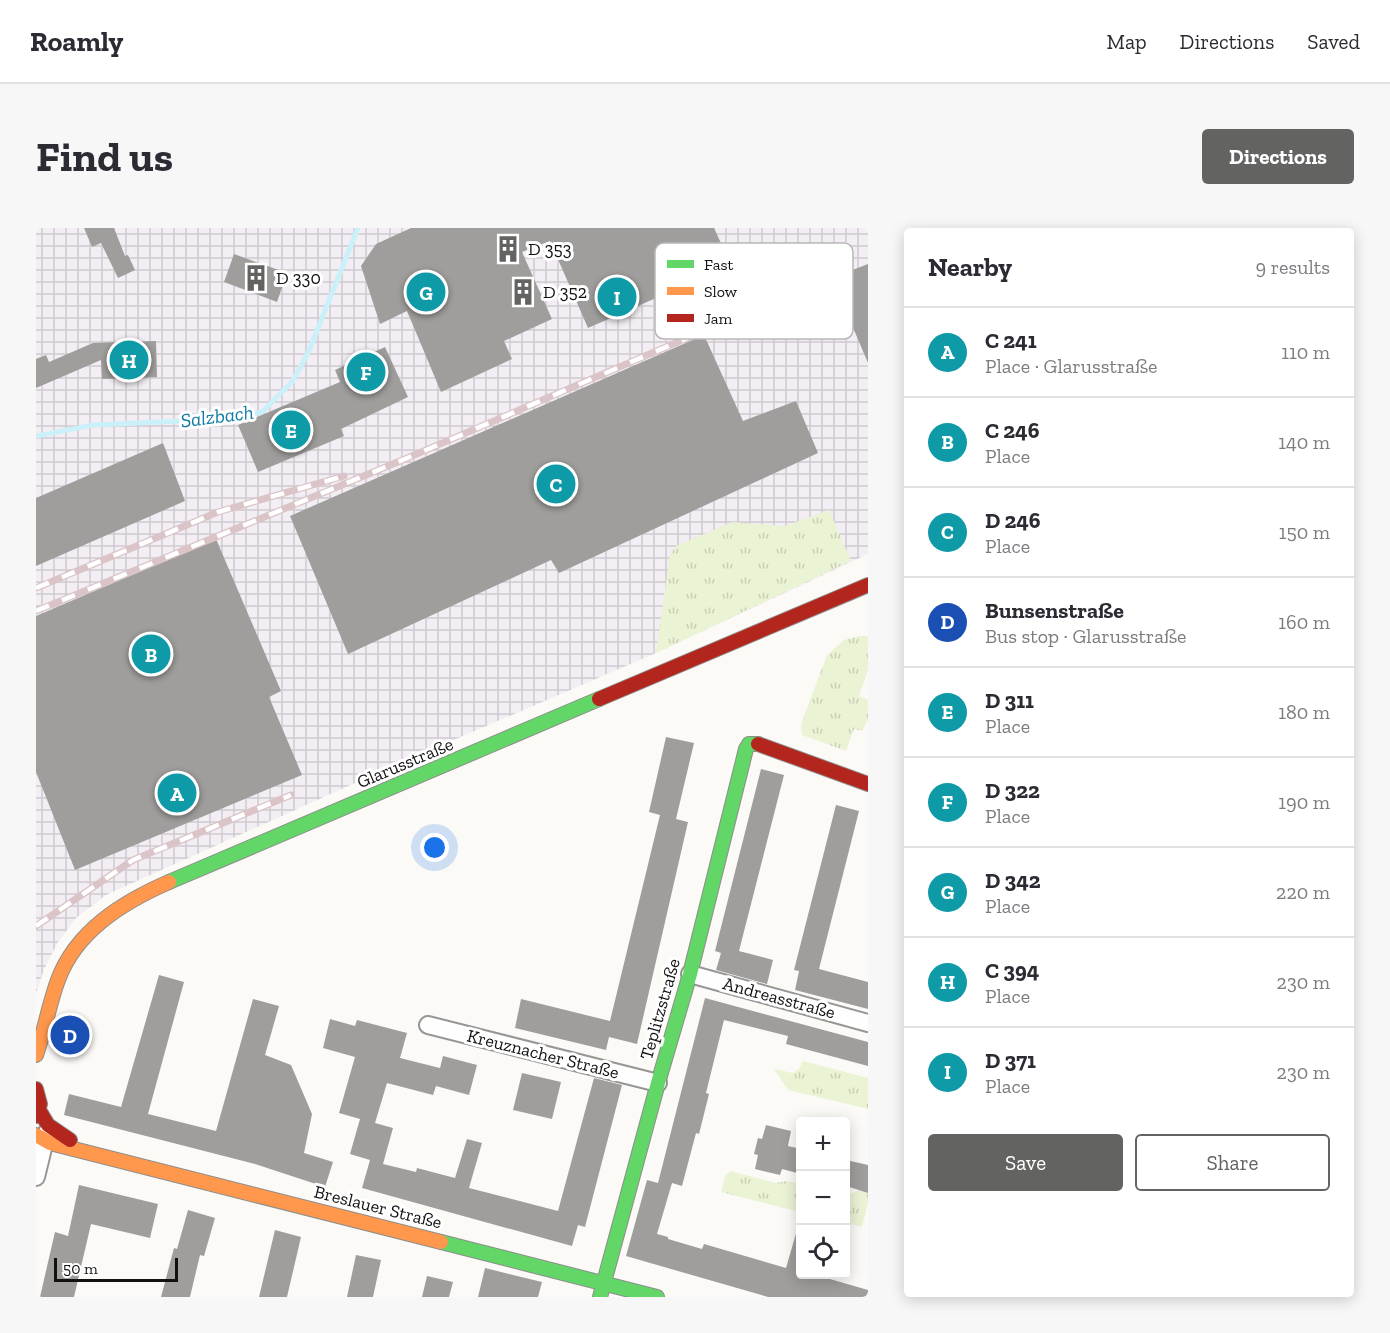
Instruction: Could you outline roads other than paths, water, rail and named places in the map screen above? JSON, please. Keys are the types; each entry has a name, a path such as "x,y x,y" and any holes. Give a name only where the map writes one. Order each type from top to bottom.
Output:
{"street":[{"name":"Glarusstraße","path":"36,1055 59,978 74,950 90,930 126,903 868,585"},
{"name":"Teplitzstraße","path":"602,1290 690,974 742,757 749,744 761,744 868,784"},
{"name":"Andreasstraße","path":"690,974 868,1023"},
{"name":"Kreuznacher Straße","path":"428,1025 658,1083"},
{"path":"36,1089 39,1097 41,1125 36,1177"},
{"name":"Breslauer Straße","path":"41,1125 90,1152 602,1290 657,1297"}],"waterway":[{"name":"Salzbach","path":"36,436 93,425 226,419 262,412 292,382 308,353 358,228"}],"railway":[{"path":"36,611 405,459 685,339"},
{"path":"36,588 218,512 344,476"},
{"path":"36,926 133,860 291,795"}],"place":[{"name":"D 353","path":"508,249"},
{"name":"D 330","path":"256,278"},
{"name":"D 342","path":"426,292"},
{"name":"D 352","path":"523,292"},
{"name":"D 371","path":"617,297"},
{"name":"C 394","path":"129,360"},
{"name":"D 322","path":"366,372"},
{"name":"D 311","path":"291,430"},
{"name":"D 246","path":"556,484"},
{"name":"C 246","path":"151,654"},
{"name":"C 241","path":"177,793"},
{"name":"Bunsenstraße","path":"70,1035"}]}
